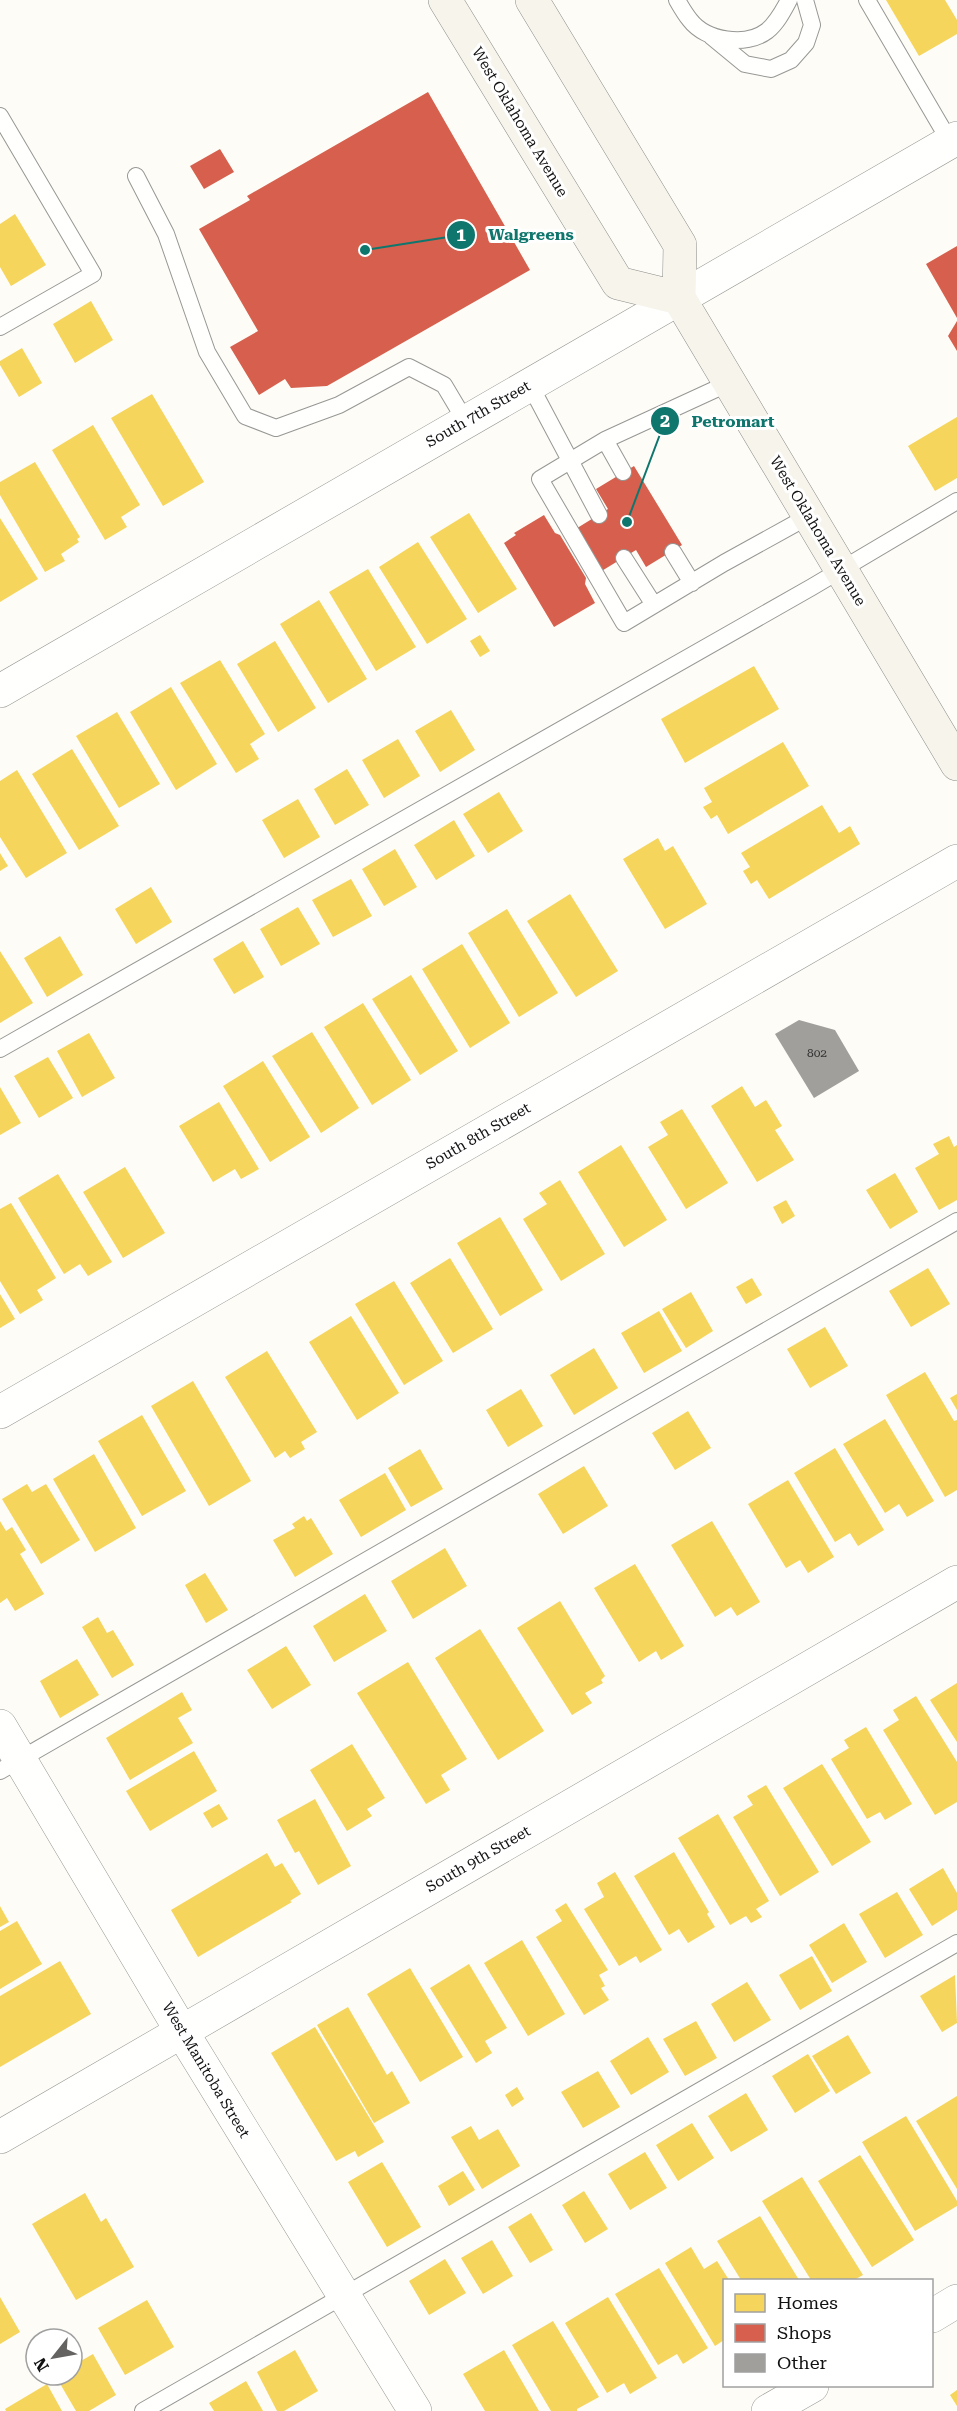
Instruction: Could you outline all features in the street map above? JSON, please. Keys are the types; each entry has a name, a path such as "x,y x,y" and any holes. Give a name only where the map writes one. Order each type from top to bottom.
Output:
{"main road":[{"name":"West Oklahoma Avenue","path":"445,0 618,283 679,298 957,764"},
{"path":"532,0 680,245 679,298"}],"street":[{"name":"South 7th Street","path":"0,691 679,298 955,144"},
{"name":"South 8th Street","path":"0,1412 957,861"},
{"name":"South 9th Street","path":"0,2137 957,1582"},
{"name":"West Manitoba Street","path":"0,1726 10,1765 182,2032 415,2411"},
{"path":"933,2315 957,2301"},
{"path":"768,2411 809,2387"}],"lane":[{"path":"677,0 691,22 745,64 771,69 791,60 806,43 812,25 806,0"},
{"path":"711,36 744,41 767,32 782,15 789,0"},
{"path":"867,0 955,144"},
{"path":"0,116 93,274 0,327"},
{"path":"136,176 166,234 207,352 244,416 276,428 339,405 409,367 444,385 465,422"},
{"path":"729,383 605,440 540,479 624,623 809,516"},
{"path":"530,385 598,515"},
{"path":"605,440 623,472"},
{"path":"0,1049 957,501"},
{"path":"673,552 692,583"},
{"path":"624,558 654,605"},
{"path":"10,1765 957,1221"},
{"path":"143,2411 957,1943"}],"building: Homes":[{"path":"886,0 945,0 957,20 957,34 919,56"},
{"path":"15,214 46,265 11,286 0,267 0,224"},
{"path":"91,301 113,340 75,363 53,324"},
{"path":"22,348 42,383 19,397 0,365 0,361"},
{"path":"152,394 204,482 163,506 111,418"},
{"path":"957,417 957,478 935,491 908,446"},
{"path":"93,425 140,505 121,517 127,527 105,540 52,450"},
{"path":"35,462 80,537 77,539 79,542 61,554 65,561 45,572 0,495 0,482"},
{"path":"469,513 517,589 478,613 430,537"},
{"path":"0,518 38,579 0,602"},
{"path":"418,542 467,619 427,644 379,567"},
{"path":"368,569 416,647 376,671 329,592"},
{"path":"319,600 367,679 328,703 280,624"},
{"path":"480,635 490,651 480,657 470,641"},
{"path":"275,641 316,708 278,732 237,664"},
{"path":"220,660 265,734 250,744 259,759 236,773 180,683"},
{"path":"754,666 779,709 685,763 661,719"},
{"path":"171,687 217,764 176,790 130,712"},
{"path":"451,710 475,750 440,772 415,731"},
{"path":"117,712 160,784 119,808 76,736"},
{"path":"398,739 420,776 384,798 362,760"},
{"path":"783,742 809,786 728,834 717,815 711,819 703,807 712,802 704,788"},
{"path":"72,749 119,826 79,850 32,774"},
{"path":"347,769 369,805 335,825 314,789"},
{"path":"17,770 67,853 26,878 0,837 0,781"},
{"path":"499,792 523,831 488,853 463,814"},
{"path":"298,799 320,837 284,858 262,820"},
{"path":"822,805 839,833 850,826 860,844 769,899 757,880 751,884 743,871 750,867 741,853"},
{"path":"454,820 475,856 436,880 414,845"},
{"path":"658,838 665,851 673,846 707,904 665,929 623,859"},
{"path":"395,849 417,887 384,906 362,869"},
{"path":"0,853 8,866 0,871"},
{"path":"351,879 372,916 333,937 312,900"},
{"path":"151,887 172,922 136,944 115,909"},
{"path":"570,894 618,971 576,997 527,921"},
{"path":"298,907 320,944 281,966 260,929"},
{"path":"507,909 558,993 519,1017 468,933"},
{"path":"60,936 83,975 47,997 24,958"},
{"path":"243,941 264,977 234,994 213,959"},
{"path":"462,944 510,1023 470,1048 422,969"},
{"path":"0,951 33,1003 0,1023"},
{"path":"411,975 458,1051 420,1075 372,999"},
{"path":"363,1003 411,1080 372,1105 324,1027"},
{"path":"312,1032 359,1108 321,1133 272,1056"},
{"path":"89,1033 115,1078 82,1097 57,1051"},
{"path":"48,1057 73,1098 39,1118 14,1076"},
{"path":"263,1061 310,1137 270,1162 223,1086"},
{"path":"742,1086 755,1107 766,1100 782,1126 775,1130 794,1160 757,1182 711,1106"},
{"path":"0,1087 21,1123 0,1135"},
{"path":"219,1102 259,1169 241,1179 235,1169 213,1182 179,1126"},
{"path":"682,1109 728,1183 686,1209 648,1147 668,1135 660,1122"},
{"path":"949,1136 954,1147 957,1145 957,1200 939,1210 915,1168 939,1154 933,1144"},
{"path":"621,1145 667,1220 624,1247 578,1172"},
{"path":"125,1167 165,1233 123,1258 83,1192"},
{"path":"895,1173 918,1212 890,1229 866,1190"},
{"path":"58,1174 112,1262 88,1276 80,1264 64,1274 18,1198"},
{"path":"560,1180 605,1254 561,1281 523,1219 547,1204 539,1193"},
{"path":"786,1200 795,1216 782,1224 773,1207"},
{"path":"11,1203 56,1278 37,1290 43,1300 20,1314 0,1281 0,1209"},
{"path":"500,1217 543,1290 500,1316 457,1243"},
{"path":"450,1258 493,1329 453,1353 410,1283"},
{"path":"928,1268 950,1304 911,1327 889,1291"},
{"path":"752,1278 762,1295 746,1304 736,1287"},
{"path":"394,1281 443,1361 404,1385 355,1304"},
{"path":"691,1292 713,1331 686,1348 662,1309"},
{"path":"0,1294 15,1319 0,1328"},
{"path":"659,1311 682,1351 644,1373 621,1333"},
{"path":"351,1316 399,1393 357,1420 309,1342"},
{"path":"825,1327 848,1366 810,1388 787,1349"},
{"path":"594,1348 618,1388 574,1415 550,1375"},
{"path":"267,1351 317,1432 301,1442 305,1449 290,1458 285,1451 275,1458 225,1377"},
{"path":"925,1372 954,1421 957,1420 957,1490 945,1497 886,1395"},
{"path":"193,1381 251,1481 209,1506 151,1406"},
{"path":"521,1389 543,1426 508,1447 486,1410"},
{"path":"957,1394 957,1410 950,1398"},
{"path":"688,1411 711,1448 675,1470 652,1433"},
{"path":"142,1415 186,1491 142,1516 98,1441"},
{"path":"885,1419 934,1501 907,1517 899,1504 885,1513 843,1444"},
{"path":"835,1448 884,1530 858,1546 850,1533 835,1542 794,1473"},
{"path":"420,1449 443,1489 411,1507 388,1468"},
{"path":"94,1454 136,1528 95,1552 53,1479"},
{"path":"584,1466 608,1506 563,1534 538,1494"},
{"path":"385,1473 406,1510 361,1537 339,1500"},
{"path":"788,1480 834,1557 808,1573 800,1560 786,1568 748,1504"},
{"path":"27,1484 32,1492 46,1484 80,1540 41,1564 2,1499"},
{"path":"304,1516 307,1521 311,1518 333,1554 295,1577 273,1540 295,1528 292,1524"},
{"path":"0,1521 6,1531 12,1527 26,1550 20,1554 44,1594 15,1611 7,1598 0,1603"},
{"path":"712,1521 760,1602 737,1616 731,1607 715,1617 671,1545"},
{"path":"445,1548 467,1586 413,1619 391,1581"},
{"path":"635,1564 684,1646 661,1660 656,1651 639,1662 594,1588"},
{"path":"205,1573 228,1610 206,1623 185,1585"},
{"path":"365,1594 387,1631 334,1662 313,1626"},
{"path":"560,1601 605,1676 601,1680 603,1683 585,1693 592,1703 572,1715 517,1628"},
{"path":"98,1617 107,1633 113,1630 134,1665 112,1678 82,1627"},
{"path":"480,1629 544,1731 498,1760 435,1658"},
{"path":"286,1646 311,1685 272,1709 247,1670"},
{"path":"77,1659 99,1695 60,1718 40,1681"},
{"path":"408,1662 467,1759 441,1775 450,1790 426,1804 357,1693"},
{"path":"957,1683 957,1742 930,1700"},
{"path":"182,1692 192,1710 178,1718 193,1743 130,1780 106,1738"},
{"path":"916,1696 957,1762 957,1802 935,1815 883,1730 899,1720 893,1710"},
{"path":"866,1727 912,1804 885,1820 880,1812 867,1819 831,1759 849,1748 844,1740"},
{"path":"352,1744 385,1798 367,1809 372,1816 347,1831 310,1770"},
{"path":"194,1751 217,1791 150,1831 126,1791"},
{"path":"822,1764 871,1842 832,1866 783,1788"},
{"path":"766,1785 819,1872 780,1896 733,1817 753,1805 747,1796"},
{"path":"315,1799 351,1866 318,1885 299,1851 295,1853 277,1820"},
{"path":"219,1804 228,1819 212,1828 203,1813"},
{"path":"718,1814 769,1901 756,1909 762,1917 751,1923 746,1916 730,1925 678,1838"},
{"path":"674,1852 709,1912 707,1914 715,1927 688,1943 679,1929 669,1935 634,1876"},
{"path":"267,1853 275,1867 282,1863 301,1894 290,1901 292,1902 198,1957 171,1910"},
{"path":"943,1868 957,1893 957,1910 932,1926 909,1889"},
{"path":"615,1872 662,1950 640,1963 636,1956 619,1966 584,1909 604,1897 597,1883"},
{"path":"897,1892 923,1935 885,1958 859,1914"},
{"path":"566,1903 608,1970 599,1975 605,1986 601,1988 609,2000 584,2015 536,1937 562,1921 555,1910"},
{"path":"0,1906 9,1922 0,1927"},
{"path":"17,1921 42,1964 0,1989 0,1931"},
{"path":"844,1923 867,1962 832,1983 809,1945"},
{"path":"522,1940 565,2014 528,2036 484,1963"},
{"path":"812,1956 832,1991 800,2010 779,1975"},
{"path":"60,1961 91,2014 0,2067 0,1996"},
{"path":"469,1964 507,2028 485,2041 492,2053 476,2063 430,1988"},
{"path":"410,1968 463,2057 420,2082 367,1994"},
{"path":"955,1975 957,2023 942,2032 920,1996"},
{"path":"747,1982 771,2020 734,2042 711,2004"},
{"path":"348,2007 387,2075 392,2071 410,2103 374,2123 317,2025"},
{"path":"696,2021 717,2058 685,2076 663,2039"},
{"path":"315,2027 384,2142 358,2157 355,2151 336,2161 271,2053"},
{"path":"848,2035 871,2073 836,2094 812,2056"},
{"path":"648,2037 669,2072 631,2095 610,2061"},
{"path":"808,2054 830,2091 795,2113 772,2076"},
{"path":"598,2071 620,2107 583,2128 561,2092"},
{"path":"517,2087 524,2099 512,2107 505,2095"},
{"path":"746,2093 768,2130 731,2152 708,2116"},
{"path":"957,2096 957,2189 916,2121"},
{"path":"906,2116 957,2201 957,2206 915,2231 862,2142"},
{"path":"692,2123 714,2158 678,2181 656,2145"},
{"path":"471,2126 479,2140 498,2129 520,2166 482,2189 451,2137"},
{"path":"645,2152 667,2188 630,2210 608,2174"},
{"path":"860,2155 914,2240 872,2267 818,2181"},
{"path":"382,2162 421,2227 387,2247 348,2182"},
{"path":"463,2171 475,2190 449,2206 438,2186"},
{"path":"802,2177 863,2275 856,2279 810,2279 762,2201"},
{"path":"584,2191 608,2229 585,2243 562,2205"},
{"path":"85,2193 101,2222 106,2218 134,2267 76,2300 32,2224"},
{"path":"531,2213 553,2250 530,2263 508,2227"},
{"path":"760,2216 798,2279 740,2279 717,2241"},
{"path":"492,2240 513,2276 483,2294 461,2258"},
{"path":"691,2247 704,2269 717,2261 728,2279 723,2279 723,2341 715,2346 665,2263"},
{"path":"445,2259 466,2293 429,2315 409,2281"},
{"path":"659,2268 708,2348 683,2364 677,2354 658,2365 615,2294"},
{"path":"0,2297 20,2332 0,2344"},
{"path":"608,2297 657,2378 630,2394 624,2383 607,2393 565,2323"},
{"path":"147,2300 174,2347 125,2375 98,2328"},
{"path":"553,2321 599,2397 577,2411 551,2411 512,2345"},
{"path":"295,2350 318,2391 284,2411 277,2411 257,2372"},
{"path":"504,2350 539,2411 485,2411 463,2374"},
{"path":"93,2354 116,2395 89,2411 76,2411 62,2387 84,2387 84,2359"},
{"path":"246,2381 263,2411 214,2411 209,2403"},
{"path":"42,2387 49,2387 62,2411 6,2411 5,2409"},
{"path":"957,2390 957,2406 950,2395"}],"building: Shops":[{"path":"428,92 530,270 327,386 291,388 285,379 259,395 230,347 258,331 199,229 250,200 247,196"},
{"path":"220,149 234,172 204,189 190,166"},
{"path":"957,246 957,318 926,264"},
{"path":"957,321 957,351 948,336"},
{"path":"634,466 682,545 646,567 636,550 600,572 574,530 608,509 596,489"},
{"path":"544,515 555,533 560,535 586,578 585,584 595,603 554,627 504,543 516,535 514,533"}],"building: Other":[{"path":"799,1020 835,1030 859,1071 814,1098 775,1034"}],"place":[{"name":"Walgreens","path":"365,250"},
{"name":"Petromart","path":"627,522"}]}
